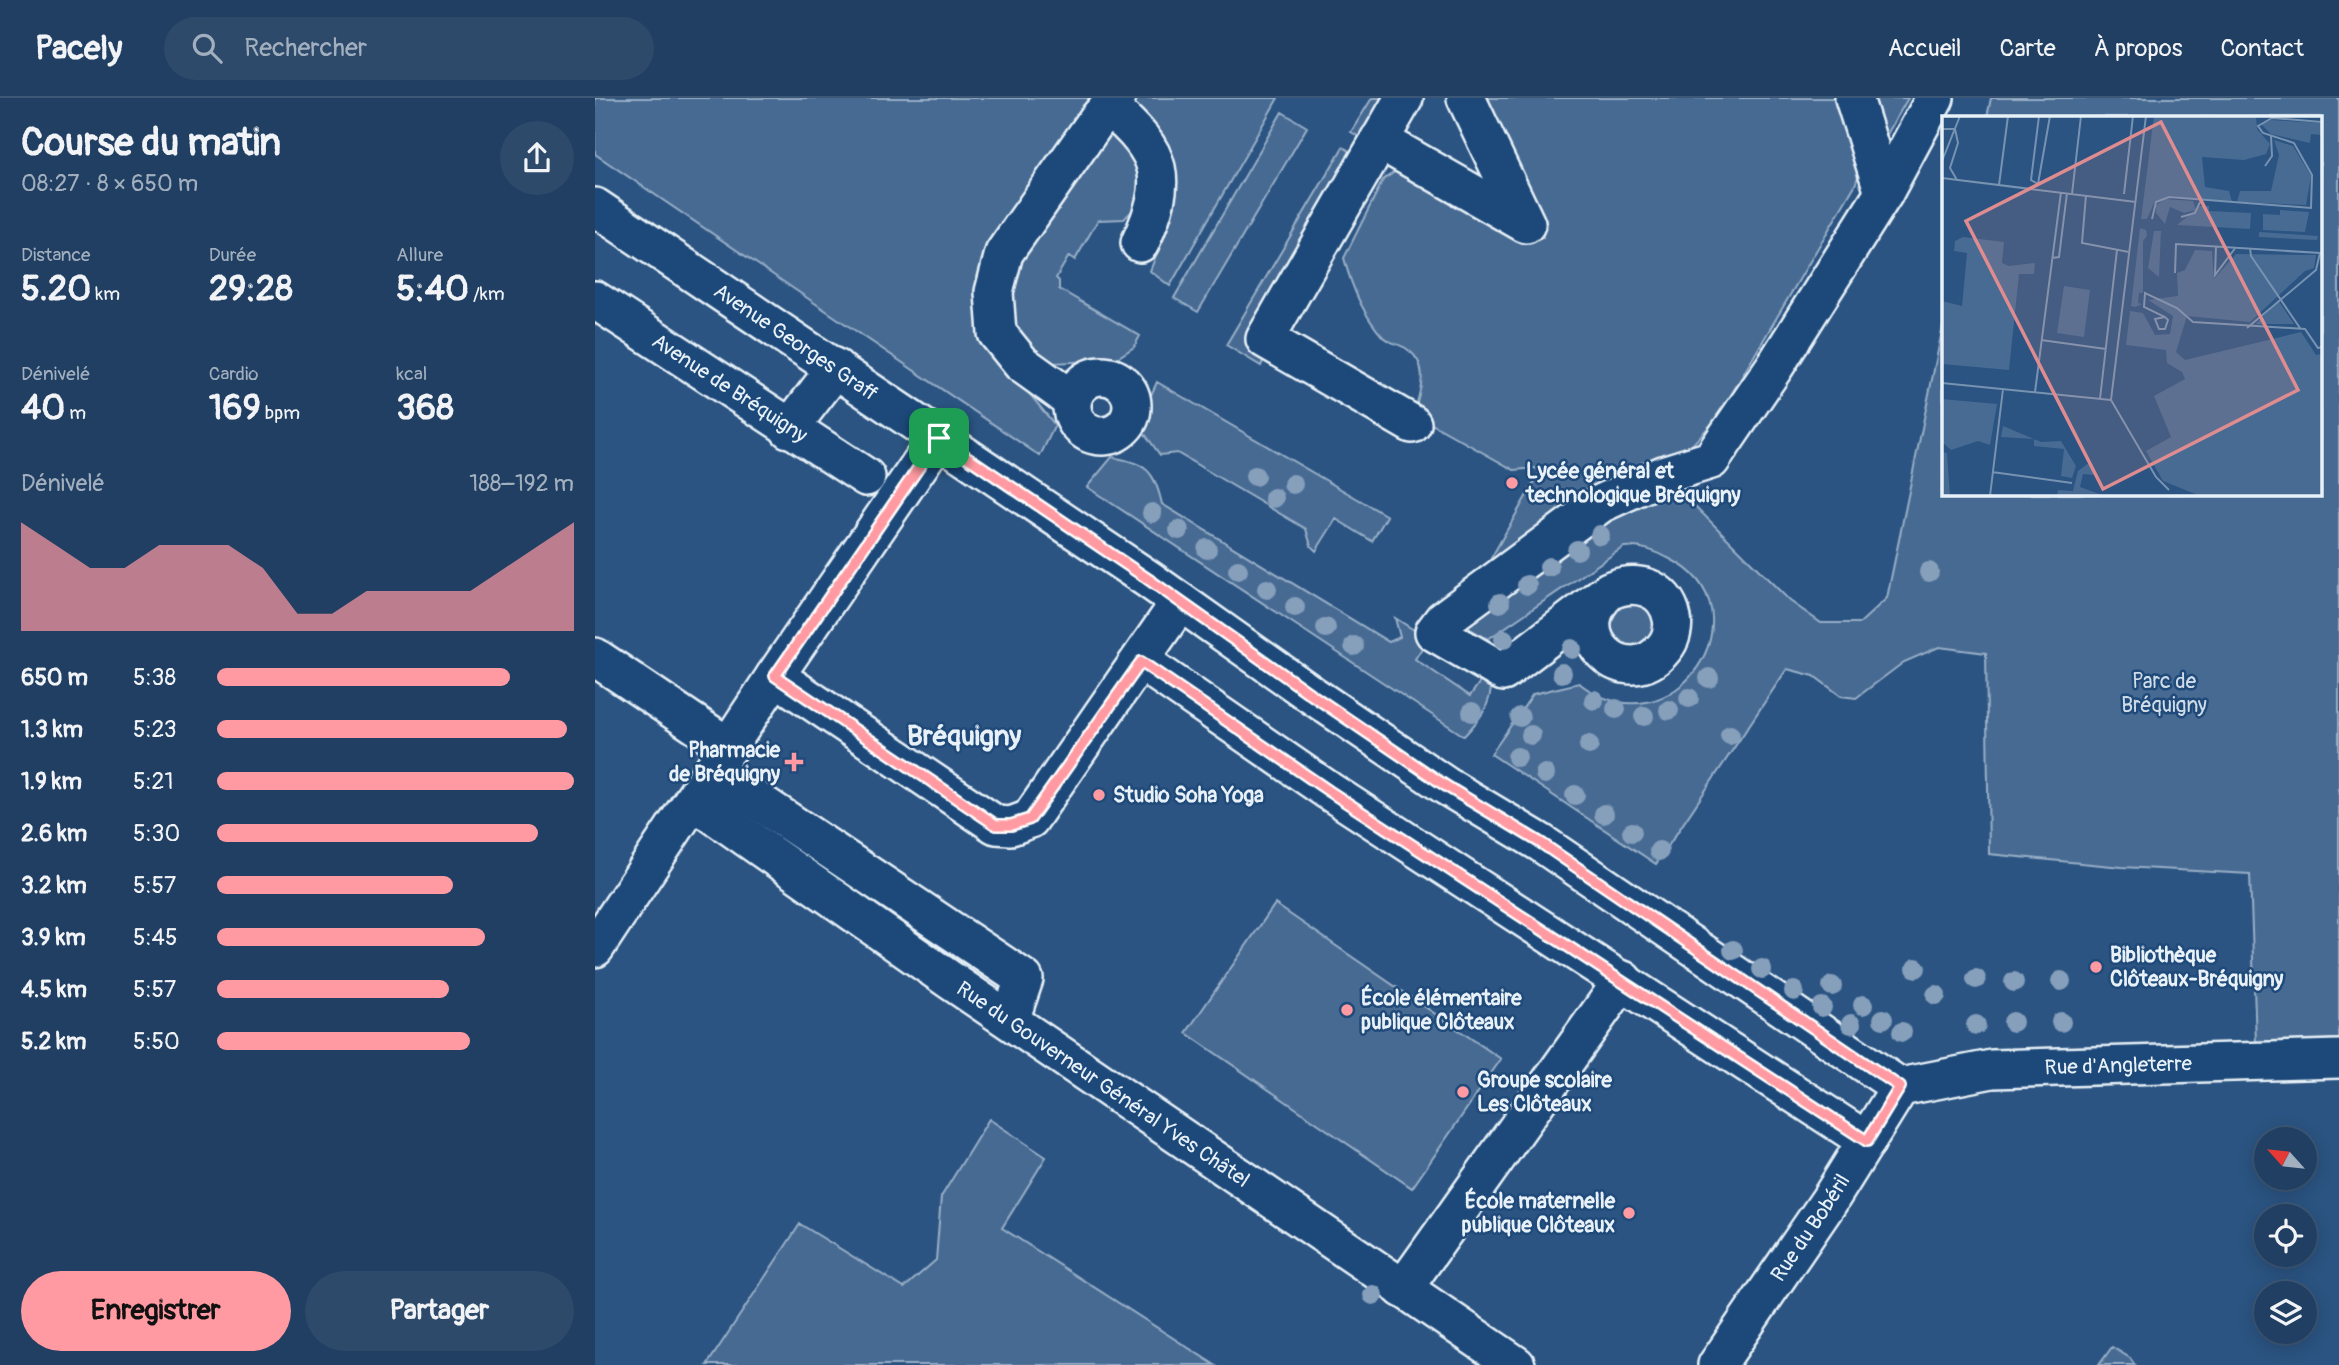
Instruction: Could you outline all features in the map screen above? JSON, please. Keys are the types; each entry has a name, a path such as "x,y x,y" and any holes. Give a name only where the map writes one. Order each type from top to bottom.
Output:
{"street":[{"path":"1404,98 1265,339 1412,424"},
{"path":"1379,140 1525,224 1466,98"},
{"path":"1854,98 1884,193"},
{"path":"1609,591 1503,673 1434,632 1443,620 1599,504 1663,475 1711,460 1775,366 1884,193 1935,98"},
{"path":"1072,400 1022,364 997,333 994,292 1004,253 1097,120 1113,103 1157,160 1154,209 1140,243"},
{"name":"Avenue Georges Graff","path":"595,206 1181,602 1368,733 1541,843 1900,1087"},
{"name":"Avenue de Bréquigny","path":"595,300 866,477"},
{"path":"789,429 836,368"},
{"path":"595,948 775,676 939,438"},
{"path":"775,676 996,825 1011,825 1030,819 1181,602"},
{"name":"Rue du Gouverneur Général Yves Châtel","path":"595,657 711,772 1010,1020 1516,1365"},
{"path":"1141,662 1329,791 1867,1141"},
{"path":"1403,1289 1623,980"},
{"name":"Rue d'Angleterre","path":"1900,1087 1992,1069 2339,1059"},
{"name":"Rue du Bobéril","path":"1717,1365 1867,1141 1900,1087"}],"green space":[{"path":"595,98 1095,98 996,248 1019,381 1055,425 1040,456 595,154"},
{"path":"1138,98 1278,98 1170,286 1150,271 1161,243 1164,221 1130,114"},
{"path":"1372,98 1391,98 1363,139 1351,132"},
{"name":"Parc de Bréquigny","path":"1483,98 1844,98 1862,166 1855,185 1718,417 1664,475 1790,601 1821,623 1860,623 1887,598 1942,331 1942,495 2322,495 2322,116 1987,116 1991,98 2339,98 2339,1039 2256,1043 2250,874 2122,867 1989,854 1986,653 1939,647 1904,662 1856,698 1841,696 1814,676 1787,669 1656,864 1491,754 1533,694 1579,683 1615,701 1648,702 1676,689 1698,667 1710,639 1711,609 1698,581 1670,559 1642,548 1630,547 1624,547 1488,639 1468,628 1490,560 1540,472 1536,468 1514,470 1414,414 1422,379 1419,363 1407,349 1385,339 1376,329 1359,300 1344,258 1383,180 1396,171 1531,240 1543,237"},
{"path":"1861,98 1908,98 1886,136 1877,136"},
{"path":"1282,112 1307,127 1198,312 1174,298"},
{"path":"1105,127 1142,147 1139,204 1124,219 1098,220 1075,260 1069,256 1056,278 1059,281 1059,289 1140,336 1134,347 1114,360 1052,363 1019,350 1003,281"},
{"path":"1343,147 1353,153 1261,366 1226,345"},
{"path":"1157,382 1387,516 1372,541 1336,519 1316,551 1311,546 1306,529 1177,453 1160,455 1145,434 1140,419"},
{"path":"1112,457 1147,470 1156,483 1162,504 1389,642 1400,637 1395,618 1428,639 1415,659 1470,696 1484,676 1491,682 1491,690 1487,705 1479,718 1464,736 1087,487"},
{"path":"1618,603 1650,604 1658,636 1628,650 1609,635 1612,609"},
{"path":"1275,904 1501,1059 1412,1188 1186,1033"},
{"path":"989,1119 1046,1157 1002,1228 1215,1365 707,1365 800,1224 904,1288 936,1260 941,1197"},
{"path":"2112,1347 2130,1358 2135,1365 2099,1365"}],"place":[{"name":"Lycée général et technologique Bréquigny","path":"1512,483"},
{"name":"Pharmacie de Bréquigny","path":"794,762"},
{"name":"Studio Soha Yoga","path":"1099,795"},
{"name":"Bibliothèque Clôteaux-Bréquigny","path":"2096,967"},
{"name":"École élémentaire publique Clôteaux","path":"1347,1010"},
{"name":"Groupe scolaire Les Clôteaux","path":"1463,1092"},
{"name":"École maternelle publique Clôteaux","path":"1629,1213"}],"district":[{"name":"Bréquigny","path":"964,736"}],"route":[{"path":"939,438 1446,786 1541,843 1900,1087 1867,1141 1329,791 1141,662 1030,819 1011,825 996,825 775,676 939,438"}]}
